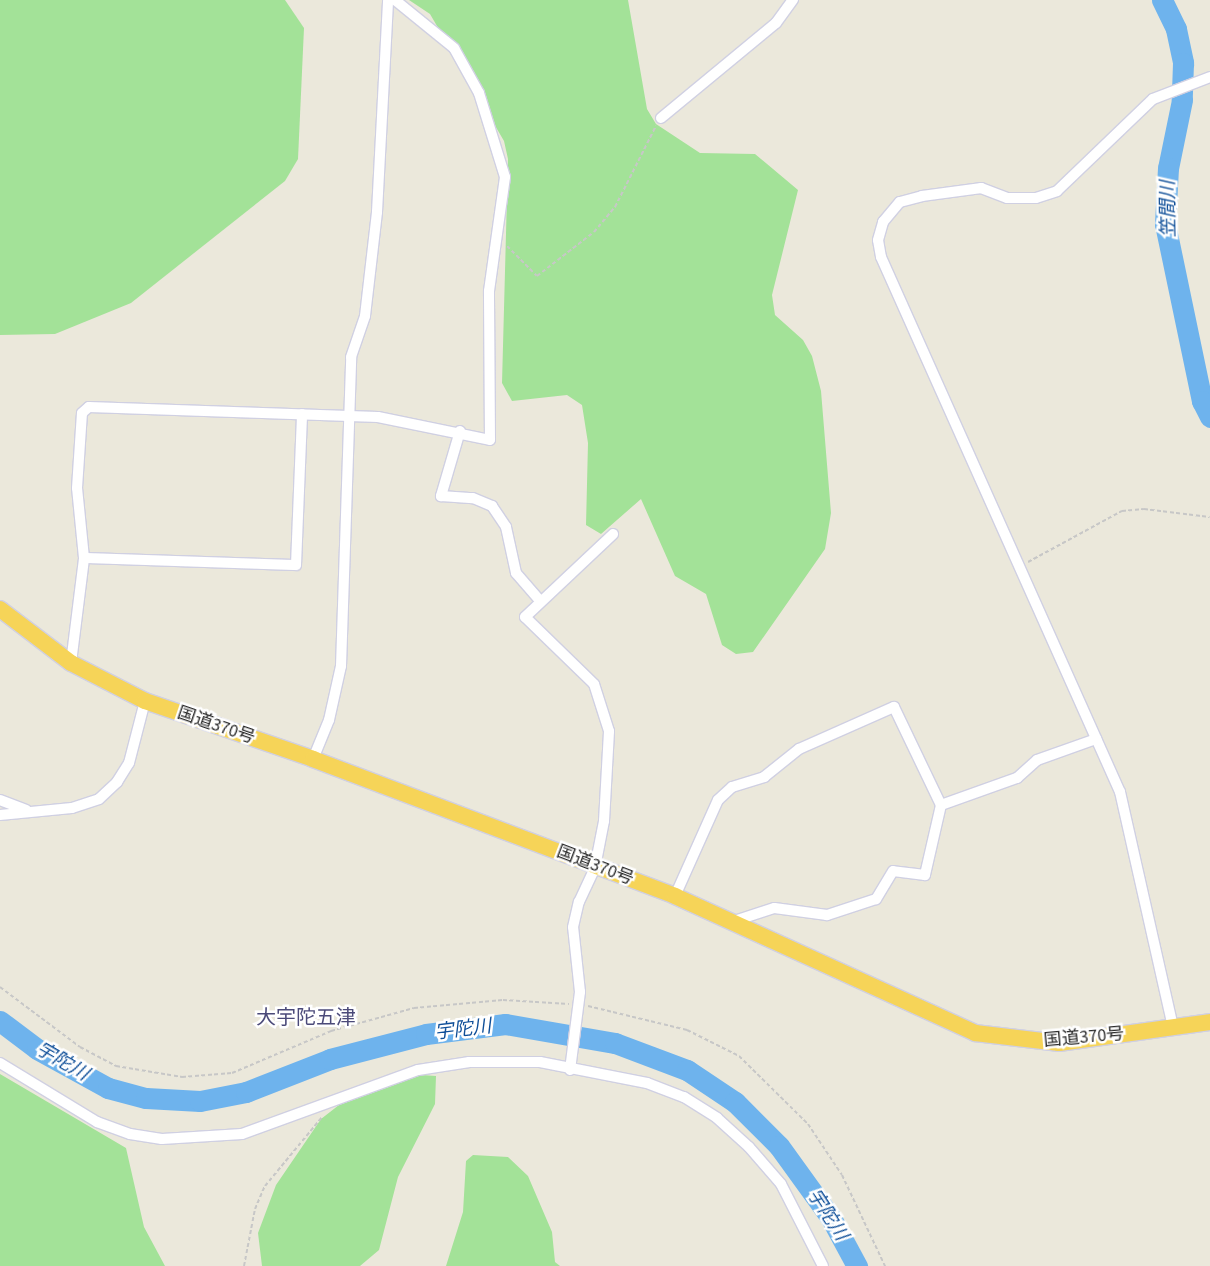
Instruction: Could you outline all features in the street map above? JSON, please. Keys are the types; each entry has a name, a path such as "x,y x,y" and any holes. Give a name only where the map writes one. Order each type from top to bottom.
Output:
{"highway":[{"name":"国道370号","path":"0,609 71,663 145,701 313,759 675,896 729,923 975,1033 1059,1043 1210,1022"}],"street":[{"path":"313,759 329,720 342,666 351,358 365,316 376,212 388,0"},
{"path":"71,663 84,558 77,488 82,413 89,407 302,414 349,418 378,417 460,431 490,440 489,291 506,177 479,93 454,48 395,0"},
{"path":"661,118 776,23 793,0"},
{"path":"1172,1027 1120,792 881,257 878,240 883,222 900,202 922,196 980,188 1007,198 1036,198 1057,191 1135,112 1174,89 1196,84 1210,76"},
{"path":"84,558 296,565 302,414"},
{"path":"460,431 442,496 473,498 492,506 506,527 516,572 540,601"},
{"path":"571,1068 579,1008 573,927 579,902 595,866 604,821 609,731 594,684 525,617 613,534"},
{"path":"0,815 72,808 90,802 117,782 129,763 145,701"},
{"path":"675,896 718,800 732,787 764,777 799,749 894,707 941,805 925,875 893,871 876,899 827,915 774,908 729,923"},
{"path":"941,805 1017,778 1037,760 1096,739"},
{"path":"0,800 29,811"},
{"path":"0,1063 97,1122 130,1134 162,1139 242,1134 273,1126 337,1099 418,1070 469,1062 540,1062 590,1070 647,1083 684,1097 717,1118 781,1184 823,1266"}],"path":[{"path":"496,236 537,276 541,274 595,232 615,207 645,141 661,118"},
{"path":"1019,567 1122,511 1144,509 1210,517"},
{"path":"244,1266 255,1209 265,1186 337,1099"}],"green space":[{"path":"0,0 285,0 304,28 298,159 285,181 131,303 55,334 0,335"},
{"path":"409,0 628,0 647,109 656,124 700,153 755,154 798,190 772,295 775,315 803,340 812,356 821,391 831,513 825,549 753,652 736,654 722,645 706,594 675,576 641,499 601,534 586,525 588,443 582,405 567,395 512,401 502,383 508,159 504,141 430,14"},
{"path":"0,1074 126,1148 144,1227 165,1266 0,1266"},
{"path":"421,1075 436,1076 435,1104 398,1177 379,1250 360,1266 262,1266 258,1233 276,1185 321,1119 339,1105"},
{"path":"473,1155 508,1157 528,1176 552,1232 555,1262 560,1266 446,1266 463,1212 466,1161"}],"waterway":[{"name":"笠間川","path":"1162,0 1176,29 1183,63 1182,100 1168,168 1165,224 1202,401 1210,417"},
{"name":"宇陀川","path":"0,1021 37,1049 108,1088 146,1098 200,1101 246,1092 330,1059 426,1034 505,1024 615,1043 687,1070 735,1102 779,1146 831,1218 857,1266"}],"district":[{"name":"大宇陀五津","path":"306,1018"}]}
